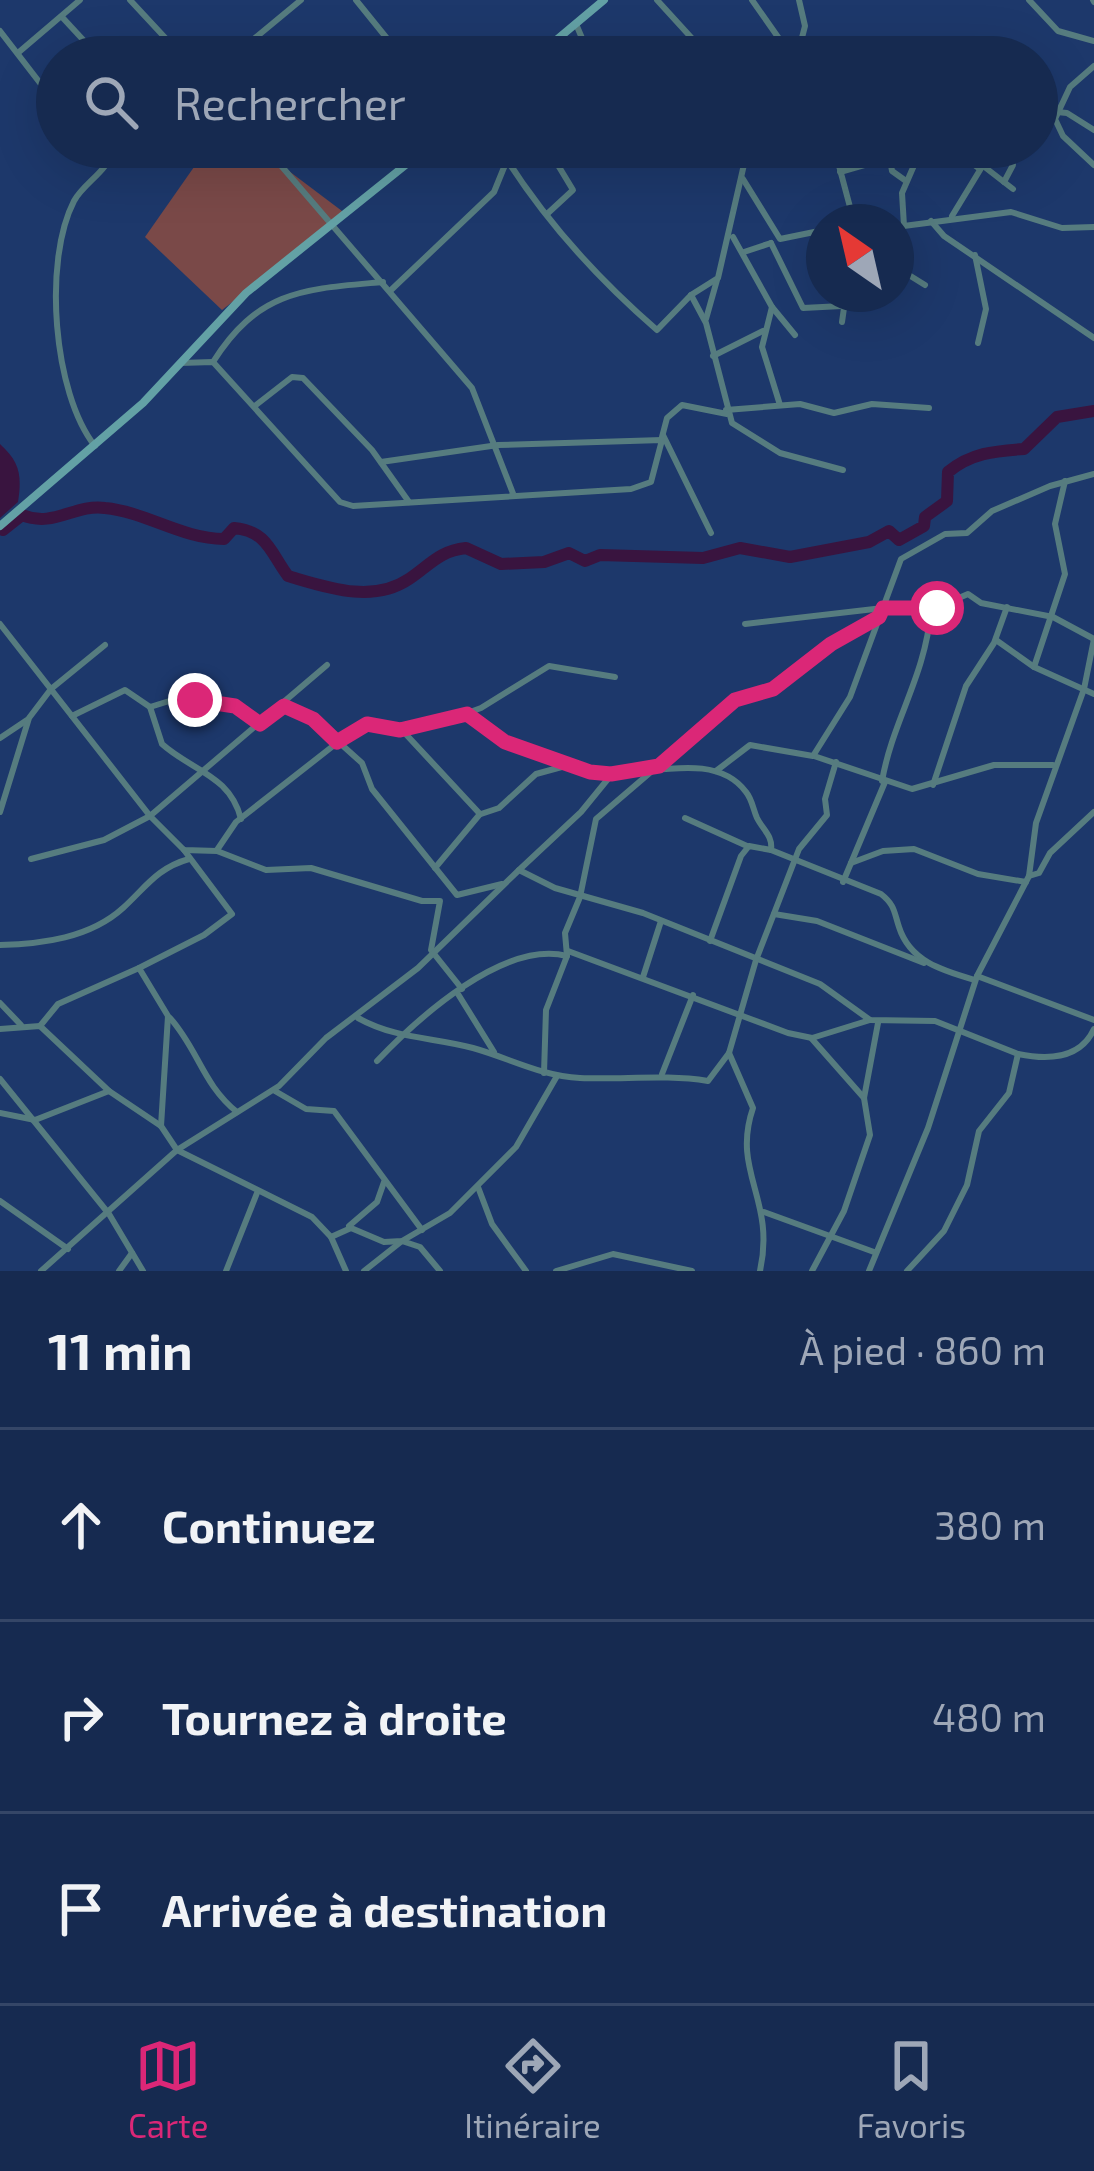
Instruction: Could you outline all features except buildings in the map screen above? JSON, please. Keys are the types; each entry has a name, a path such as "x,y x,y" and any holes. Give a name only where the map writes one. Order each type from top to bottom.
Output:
{"street":[{"path":"39,36 80,0"},
{"path":"130,0 163,36"},
{"path":"257,36 301,0"},
{"path":"356,0 385,36"},
{"path":"562,36 604,0"},
{"path":"657,0 690,36"},
{"path":"752,0 779,36"},
{"path":"799,0 805,26 801,36"},
{"path":"1030,0 1058,32 1094,41"},
{"path":"1039,9 1050,0"},
{"path":"62,17 80,36"},
{"path":"576,23 581,36"},
{"path":"0,31 36,77"},
{"path":"18,53 36,38"},
{"path":"1094,65 1073,84 1058,111 1094,130"},
{"path":"1058,128 1094,165"},
{"path":"95,446 70,404 57,324 67,221 76,196 103,168"},
{"path":"284,168 472,388 514,496"},
{"path":"0,526 95,446 246,293 403,168"},
{"path":"390,291 491,196 503,168"},
{"path":"513,168 605,283 657,330 691,295 718,278"},
{"path":"547,214 574,190 560,168"},
{"path":"706,323 744,168"},
{"path":"839,168 849,204"},
{"path":"892,168 906,181"},
{"path":"903,204 912,168"},
{"path":"952,216 980,168"},
{"path":"983,168 1013,189"},
{"path":"1004,182 1011,168"},
{"path":"742,178 806,309"},
{"path":"914,224 1011,212 1062,228 1094,227"},
{"path":"931,220 944,236 1094,338"},
{"path":"731,233 772,307 795,335"},
{"path":"742,253 806,234"},
{"path":"975,255 986,309 977,343"},
{"path":"914,278 925,285"},
{"path":"214,362 246,324 294,291 383,282"},
{"path":"691,295 706,323 732,423 780,453 843,470"},
{"path":"772,307 763,331 765,368 780,405"},
{"path":"842,312 842,322"},
{"path":"712,356 763,331"},
{"path":"180,363 214,362 340,502 353,506 646,485 654,477 667,418 682,406 727,412 811,405 834,413 872,404 929,408"},
{"path":"256,405 298,376 381,462 410,502"},
{"path":"381,462 497,446 662,438"},
{"path":"662,438 711,532"},
{"path":"813,756 850,697 887,585 910,550 945,534 967,533 992,512 1064,481 1094,474"},
{"path":"1034,667 1065,574 1055,524 1064,481"},
{"path":"745,624 931,610 968,594 1053,616 1094,639 1084,689 1053,765 1029,853 1028,879 976,978 901,1197 869,1271"},
{"path":"933,785 966,686 996,640 1007,607"},
{"path":"843,882 883,782 890,740 910,706 929,644 931,610"},
{"path":"544,1072 546,1010 568,953 565,933 580,897 596,819 735,700 773,689 881,613"},
{"path":"0,624 232,914 215,929 140,968 58,1004 40,1026"},
{"path":"996,640 1034,667 1094,694"},
{"path":"0,812 29,718 51,688 105,645"},
{"path":"31,859 104,840 149,816 327,665"},
{"path":"217,851 241,819 337,742 367,724 400,730 467,714 549,666 615,677"},
{"path":"72,716 125,690 150,707 162,744 226,788 241,819"},
{"path":"150,707 179,698 231,705 260,724"},
{"path":"284,706 313,719 362,763 372,789 457,896"},
{"path":"467,714 505,742 568,765 611,774 659,766 716,771 746,791 772,840 771,850"},
{"path":"0,738 29,718"},
{"path":"400,730 480,814"},
{"path":"716,771 751,745 836,762 912,789 994,765 1053,765"},
{"path":"358,1018 402,1038 495,1056 557,1076 662,1074 708,1081 730,1053 756,960 800,849 827,814 825,799 836,762"},
{"path":"435,868 480,814 499,808 536,773 554,773 568,765"},
{"path":"41,1271 177,1150 272,1090 326,1038 358,1018 433,953 581,812 611,774"},
{"path":"851,863 883,851 914,849 978,874 1028,879 1037,875 1050,853 1094,812"},
{"path":"685,818 888,899 899,931 924,963"},
{"path":"710,941 734,866 748,846"},
{"path":"184,850 217,851 266,870 310,868 422,901 440,901 506,883"},
{"path":"0,945 37,946 65,939 119,912 154,874 189,859"},
{"path":"519,870 580,897 661,921 820,984 874,1022"},
{"path":"440,901 433,953 495,1056"},
{"path":"774,914 817,921 1094,1024 1082,1047 1055,1058 1018,1054 935,1022 874,1022 812,1038"},
{"path":"643,977 661,921"},
{"path":"376,1060 508,959 546,950 643,977 812,1038 864,1098"},
{"path":"140,968 167,1016 193,1045 210,1088 237,1112"},
{"path":"662,1074 693,995"},
{"path":"0,1003 21,1025"},
{"path":"161,1126 167,1016"},
{"path":"812,1271 844,1211 870,1135 864,1098 874,1022"},
{"path":"0,1030 40,1026 110,1091 161,1126 177,1150 257,1192 296,1205 331,1237 346,1271"},
{"path":"730,1053 751,1097 746,1164 764,1212 766,1245 760,1271"},
{"path":"907,1271 944,1231 967,1186 979,1131 1009,1093 1018,1054"},
{"path":"364,1271 478,1187 517,1147 557,1076"},
{"path":"0,1079 109,1214 143,1271"},
{"path":"272,1090 306,1108 334,1111 422,1229"},
{"path":"0,1113 35,1120 110,1091"},
{"path":"331,1237 376,1202 385,1182"},
{"path":"478,1187 492,1224 526,1271"},
{"path":"226,1271 257,1192"},
{"path":"0,1201 68,1250"},
{"path":"764,1212 874,1252"},
{"path":"346,1228 384,1242 419,1247 440,1271"},
{"path":"119,1271 132,1253"},
{"path":"556,1271 613,1254 692,1271"}],"shaded area":[{"path":"193,168 285,168 346,214 222,310 145,237"},
{"path":"0,444 16,463 20,484 18,502 0,518"}],"waterway":[{"path":"3,530 22,515 44,519 94,508 120,510 209,538 224,539 234,528 262,539 288,576 364,592 395,586 442,555 466,548 501,564 544,562 569,553 585,561 600,555 703,558 740,548 790,557 869,542 889,531 899,540 924,526 925,517 947,501 948,472 957,466 983,454 1024,449 1057,417 1094,411"}],"route":[{"path":"195,700 235,706 260,724 284,706 313,719 337,742 367,724 400,730 467,714 489,733 518,748 590,772 620,773 659,766 735,700 773,689 831,644 879,617 883,608 937,608"}]}
